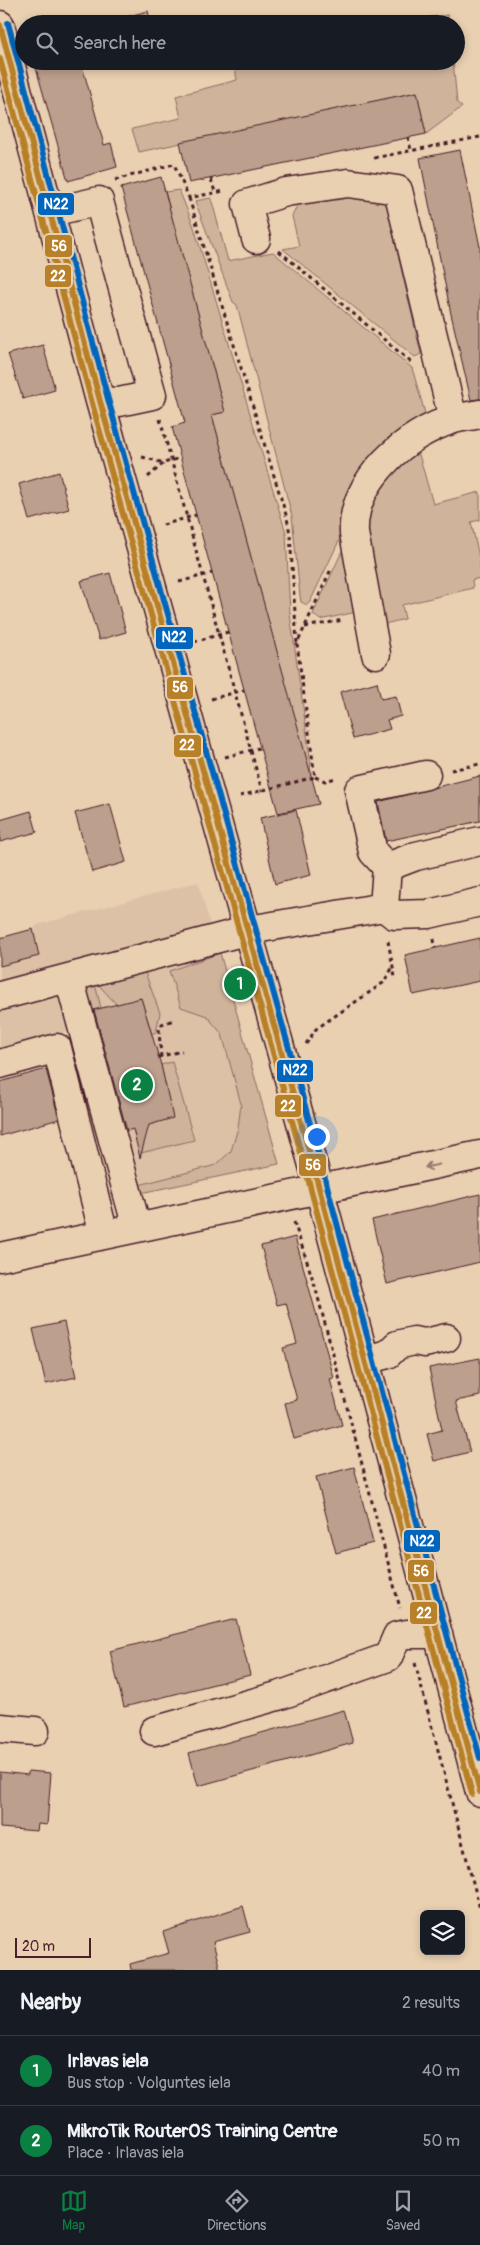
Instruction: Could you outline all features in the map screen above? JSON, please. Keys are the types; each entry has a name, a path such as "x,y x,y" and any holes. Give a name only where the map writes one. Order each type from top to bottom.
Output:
{"street":[{"path":"0,27 100,401 249,930 320,1191 480,1792"},
{"path":"256,239 247,204 286,192 348,183 398,190 453,419"},
{"path":"51,212 100,201 152,395 140,399 100,401"},
{"path":"376,654 354,533 353,520 361,496 375,474 390,458 416,436 453,419 480,414"},
{"path":"384,907 387,867 372,852 359,790 426,775"},
{"path":"387,867 416,856 480,841"},
{"path":"0,996 249,930 384,907 394,915 429,914 480,902"},
{"path":"69,978 137,1228"},
{"path":"0,1064 57,1048 104,1235"},
{"path":"0,1256 320,1191 480,1155"},
{"path":"365,1360 388,1354 397,1345 414,1341 424,1343 446,1338"},
{"path":"154,1731 281,1694 388,1657 396,1636 438,1634"},
{"path":"0,1728 34,1731"}],"path":[{"path":"408,137 411,150"},
{"path":"211,179 216,193"},
{"path":"189,198 287,518 290,534 296,644 315,777 240,796"},
{"path":"256,239 278,250 446,390"},
{"path":"152,395 262,790"},
{"path":"133,455 164,463"},
{"path":"147,478 164,463 180,458"},
{"path":"162,525 196,515"},
{"path":"296,644 333,564"},
{"path":"177,582 212,573"},
{"path":"304,627 369,615"},
{"path":"185,644 228,632"},
{"path":"210,700 244,690"},
{"path":"217,760 259,748"},
{"path":"306,1045 316,1029 383,982 393,967"},
{"path":"174,1020 162,1024 159,1032 160,1057 182,1051"}],"shaded area":[{"path":"235,70 454,70 457,103 462,107 426,134 417,92 139,152 132,129 181,118 176,96 237,80"},
{"path":"179,190 193,224 286,533 290,614 311,774 269,783 268,778 308,766 212,415 225,412 165,192"},
{"path":"353,191 382,198 387,207 421,354 415,357 283,249 299,246 292,216 298,204"},
{"path":"211,198 228,261 273,252 412,368 427,420 347,524 307,605 301,602 292,516 237,305 233,302 195,201"},
{"path":"416,444 433,504 480,492 480,520 471,522 480,561 480,578 472,580 473,588 402,605 405,619 376,626 362,509"},
{"path":"350,534 361,611 320,620 313,614"},
{"path":"198,882 279,1164 114,1198 70,1031 0,1050 0,938 33,930 37,925"},
{"path":"220,953 279,1164 136,1194 135,1186 216,1165 231,1151 238,1128 241,1104 222,1034 207,1016 181,1007 169,971"},
{"path":"143,967 160,1013 156,1032 152,1034 141,998 117,1005 97,983 95,984 101,1008 88,1011 81,983"},
{"path":"172,1062 194,1140 141,1153 148,1125 172,1118 161,1065"}],"building":[{"path":"148,11 149,15 133,15"},
{"path":"37,70 83,70 104,145 111,143 117,167 68,181"},
{"path":"417,92 426,134 189,183 180,142"},
{"path":"460,150 480,247 480,399 471,400 451,314 420,158"},
{"path":"161,177 225,412 212,415 319,804 278,813 172,427 185,423 121,188"},
{"path":"43,345 55,390 23,399 8,354"},
{"path":"59,472 69,509 29,520 19,484"},
{"path":"110,573 126,632 99,640 81,581"},
{"path":"377,682 381,699 396,696 401,716 387,720 390,729 353,739 340,692"},
{"path":"480,776 480,821 386,841 378,802"},
{"path":"110,804 126,862 92,872 75,813"},
{"path":"296,810 311,875 275,884 260,818"},
{"path":"31,811 37,832 0,842 0,820"},
{"path":"33,929 39,956 0,966 0,938"},
{"path":"480,938 480,981 413,995 405,955"},
{"path":"141,998 161,1065 173,1118 149,1125 140,1158 133,1129 127,1131 94,1010"},
{"path":"46,1069 59,1119 0,1136 0,1082"},
{"path":"480,1194 480,1262 387,1284 372,1220"},
{"path":"295,1237 334,1378 330,1379 342,1425 294,1439 285,1403 297,1400 283,1348 297,1344 286,1303 277,1305 261,1246"},
{"path":"64,1322 76,1377 46,1384 33,1329"},
{"path":"480,1358 480,1396 456,1401 470,1452 434,1461 427,1434 442,1430 429,1368"},
{"path":"354,1467 373,1543 336,1553 316,1477"},
{"path":"236,1619 250,1675 124,1707 110,1651"},
{"path":"344,1710 353,1743 198,1786 189,1753"},
{"path":"28,1771 51,1773 47,1825 38,1824 37,1831 0,1828 0,1772 28,1775"},
{"path":"243,1906 250,1932 213,1942 220,1970 131,1970 130,1964 169,1953 163,1932"}],"transit line":[{"name":"N22","path":"8,23 15,49"},
{"name":"56","path":"0,25 100,401 314,1169 480,1792"},
{"name":"22","path":"0,59 92,403 306,1171 472,1794"},
{"name":"N22","path":"20,70 108,399 322,1167 480,1758"}],"place":[{"name":"Irlavas iela","path":"240,984"},
{"name":"MikroTik RouterOS Training Centre","path":"137,1085"}]}
